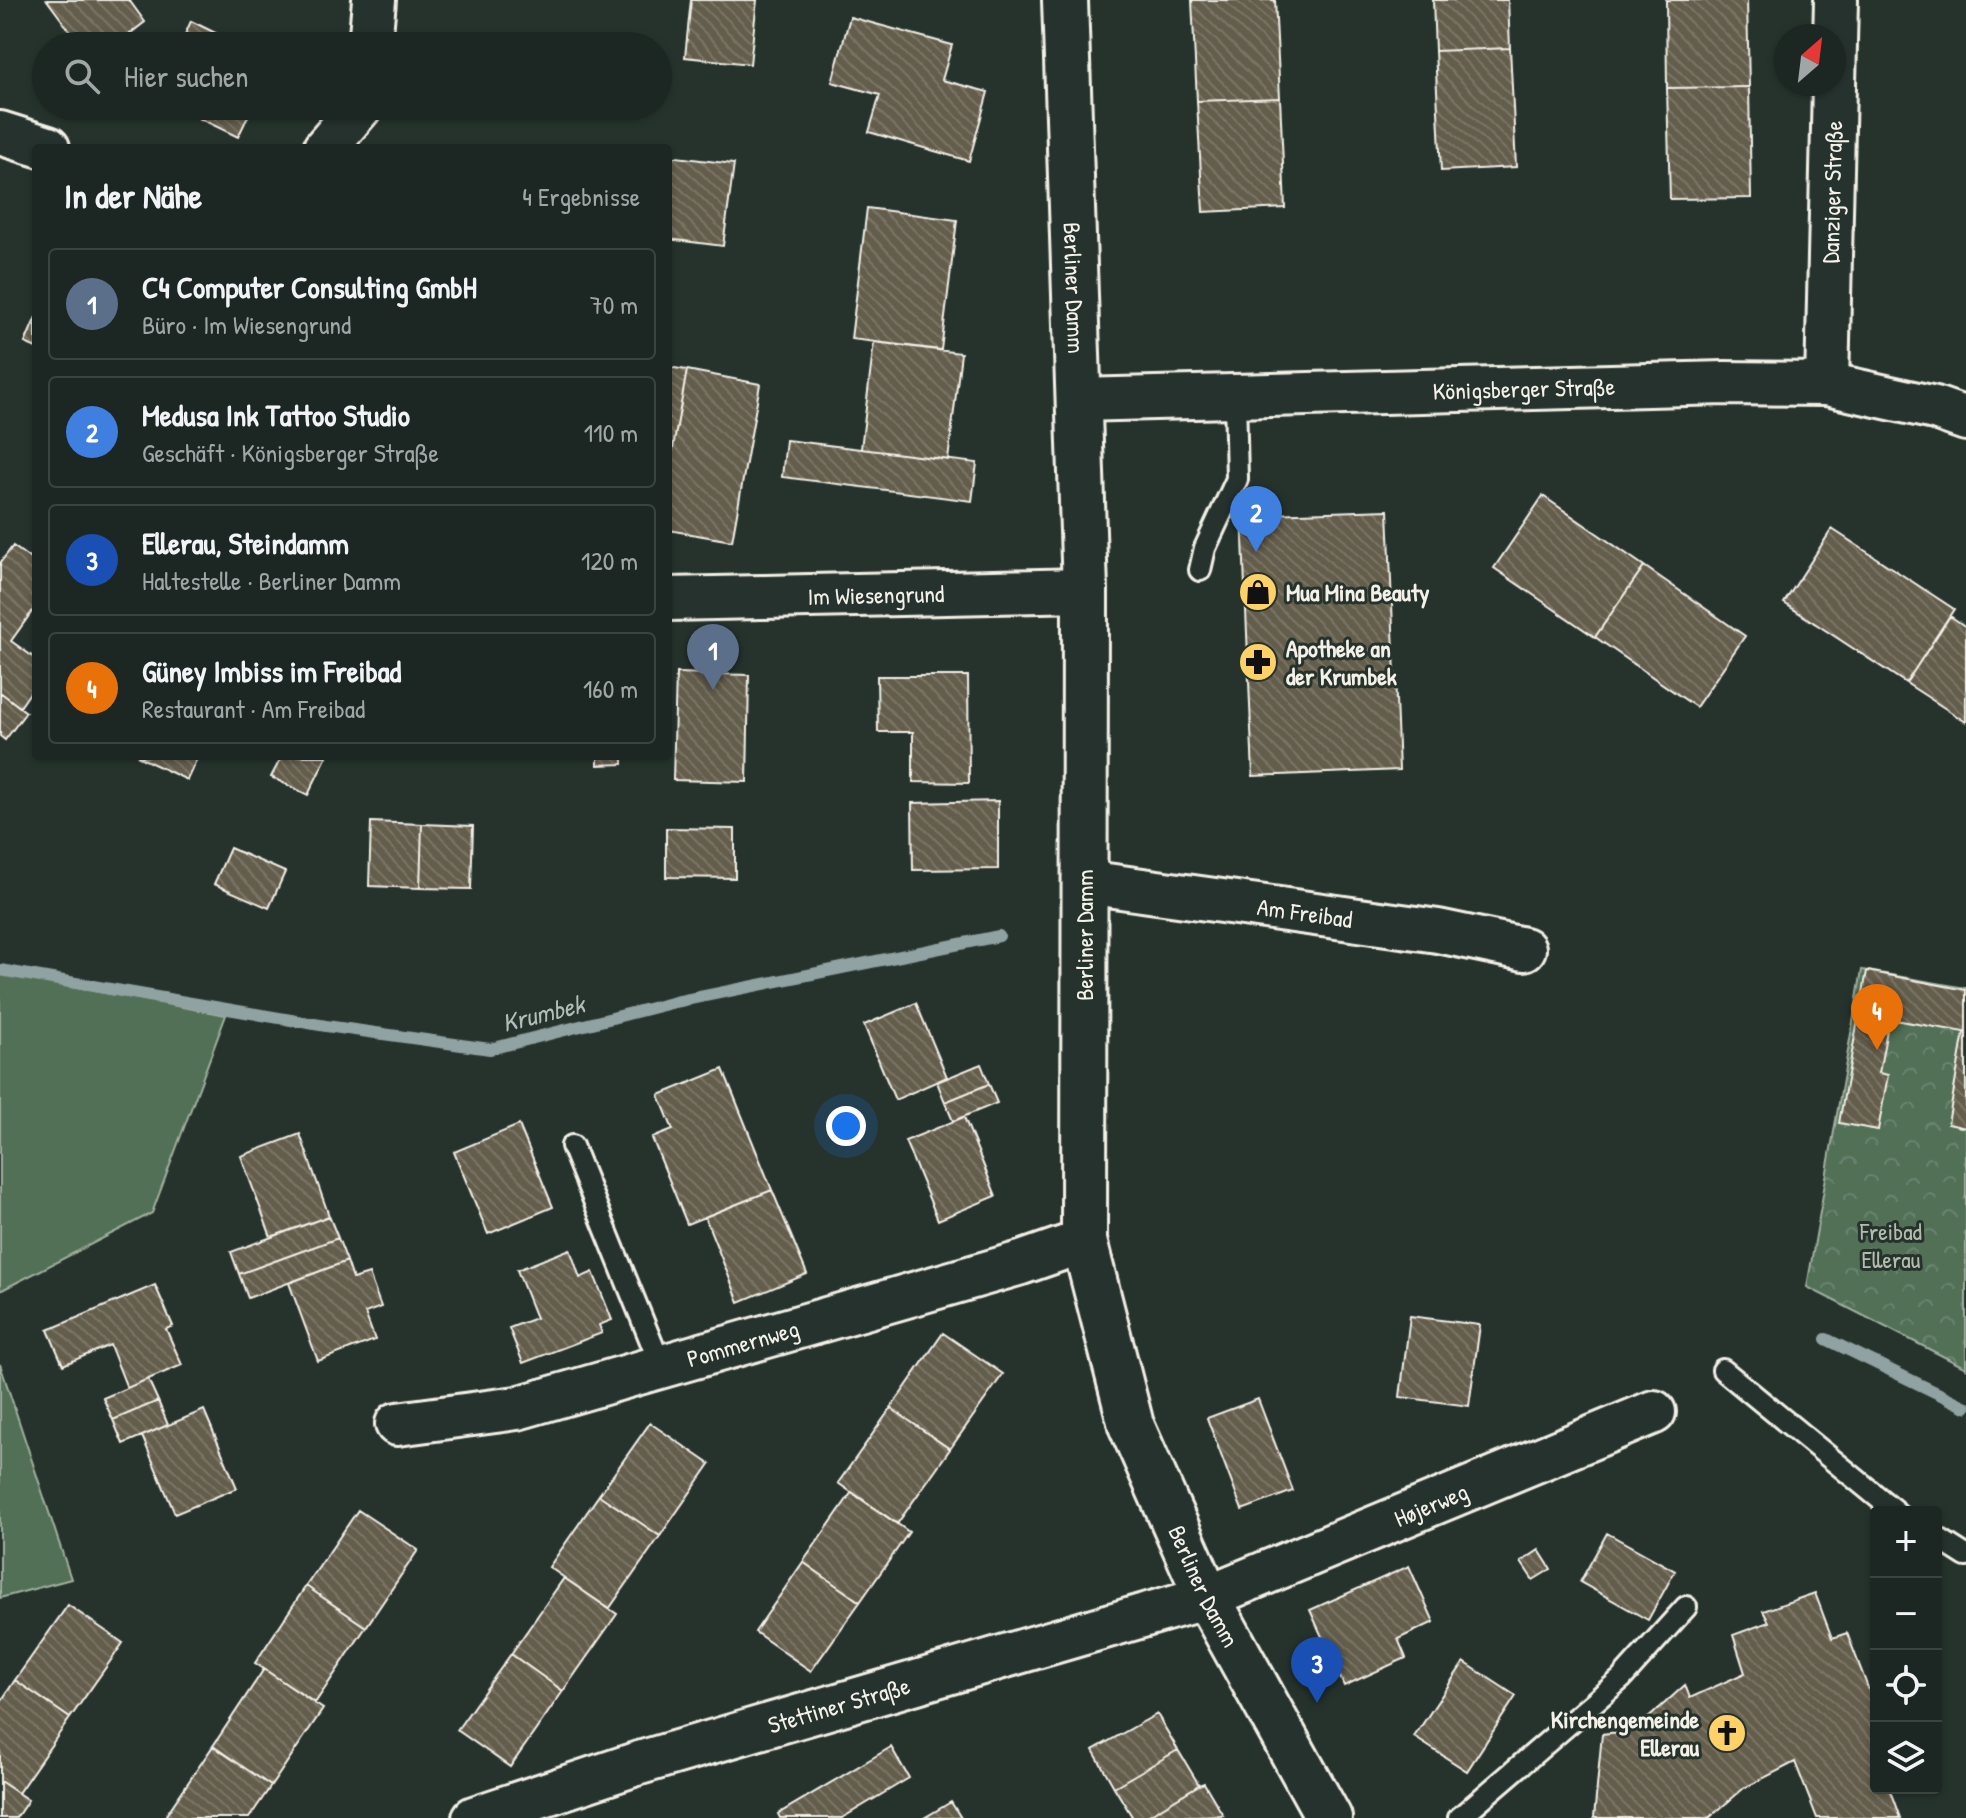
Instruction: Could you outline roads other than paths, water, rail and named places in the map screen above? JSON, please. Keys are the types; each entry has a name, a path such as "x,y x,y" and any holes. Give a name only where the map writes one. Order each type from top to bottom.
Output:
{"main road":[{"name":"Berliner Damm","path":"1065,0 1085,590 1084,1241 1131,1425 1207,1597 1329,1818"}],"street":[{"path":"371,32 374,0"},
{"name":"Danziger Straße","path":"1827,384 1836,0"},
{"path":"328,144 349,120"},
{"path":"0,133 35,144"},
{"name":"Königsberger Straße","path":"1078,400 1725,383 1827,384 1935,408 1966,419"},
{"name":"Im Wiesengrund","path":"672,599 1085,590"},
{"name":"Am Freibad","path":"1085,894 1438,931 1524,949"},
{"name":"Pommernweg","path":"397,1424 517,1408 1021,1263 1084,1241"},
{"name":"Højerweg","path":"1207,1597 1654,1412"},
{"name":"Stettiner Straße","path":"474,1818 636,1764 1207,1597"}],"lane":[{"path":"1200,570 1205,548 1237,479 1235,397"},
{"path":"572,1146 661,1366"},
{"path":"1723,1370 1889,1506"},
{"path":"1942,1541 1966,1556"},
{"path":"1459,1818 1621,1679 1686,1607"}],"waterway":[{"name":"Krumbek","path":"0,970 326,1026 490,1049 675,1002 999,936"},
{"name":"Krumbek","path":"1826,1339 1966,1407"}],"place":[{"name":"Medusa Ink Tattoo Studio","path":"1256,552"},
{"name":"Mua Mina Beauty","path":"1258,592"},
{"name":"Apotheke an der Krumbek","path":"1258,662"},
{"name":"C4 Computer Consulting GmbH","path":"713,690"},
{"name":"Güney Imbiss im Freibad","path":"1877,1050"},
{"name":"Ellerau, Steindamm","path":"1317,1703"},
{"name":"Kirchengemeinde Ellerau","path":"1727,1733"}],"park label":[{"name":"Freibad Ellerau","path":"1891,1245"}]}
